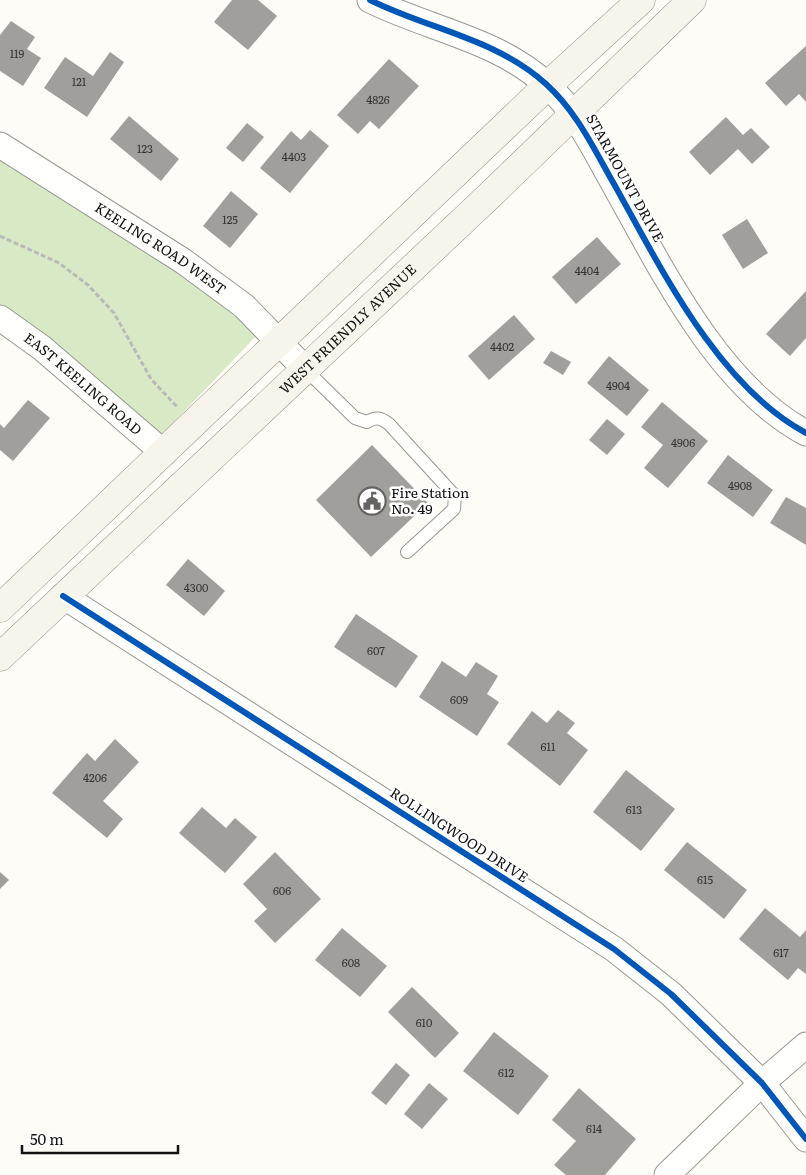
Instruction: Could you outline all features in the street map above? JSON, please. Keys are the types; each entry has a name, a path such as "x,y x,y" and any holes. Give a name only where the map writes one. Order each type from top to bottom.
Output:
{"main road":[{"name":"WEST FRIENDLY AVENUE","path":"0,657 306,370 692,0"},
{"path":"0,608 631,8"}],"street":[{"name":"STARMOUNT DRIVE","path":"370,0 501,52 531,71 548,85 574,114 660,267 702,333 747,388 806,433"},
{"name":"KEELING ROAD WEST","path":"0,145 183,261 244,306 306,370"},
{"name":"EAST KEELING ROAD","path":"0,318 42,348 164,453"},
{"name":"ROLLINGWOOD DRIVE","path":"63,596 614,949 671,994 762,1083 806,1139"},
{"path":"667,1175 762,1083 806,1044"}],"lane":[{"path":"306,370 355,418 367,422 374,418 379,418 389,424 455,496 454,509 407,552"}],"path":[{"path":"0,236 59,263 88,285 114,313 151,379 194,424"}],"green space":[{"path":"0,155 175,265 257,335 160,437 0,309"}],"building":[{"path":"232,0 258,0 277,16 248,50 214,22"},
{"path":"11,21 35,37 27,49 41,58 23,86 0,71 0,35"},
{"path":"806,46 806,102 799,94 786,106 765,83"},
{"path":"110,52 124,62 87,117 44,88 65,57 93,76"},
{"path":"389,59 419,86 379,129 370,121 358,134 337,115"},
{"path":"129,116 179,159 161,181 110,139"},
{"path":"726,117 743,135 751,128 770,147 752,164 738,149 710,175 689,152"},
{"path":"247,123 264,137 243,162 226,148"},
{"path":"310,130 329,146 290,193 260,168 291,131 301,140"},
{"path":"231,191 258,214 230,248 203,226"},
{"path":"747,219 768,253 743,269 722,235"},
{"path":"597,237 621,264 576,304 552,277"},
{"path":"806,291 806,338 790,356 766,334"},
{"path":"514,315 535,339 489,380 468,356"},
{"path":"551,351 571,362 563,375 543,363"},
{"path":"609,356 649,390 627,416 587,383"},
{"path":"28,400 50,418 13,461 0,450 0,424 4,428"},
{"path":"662,402 708,441 668,488 644,468 663,445 641,427"},
{"path":"607,419 625,434 607,455 589,440"},
{"name":"Fire Station No. 49","path":"372,445 428,503 371,557 316,500"},
{"path":"728,455 773,490 753,517 707,483"},
{"path":"786,497 806,508 806,545 770,523"},
{"path":"188,559 225,591 204,616 166,585"},
{"path":"356,614 418,656 396,688 334,647"},
{"path":"442,661 466,677 476,662 498,676 487,694 499,702 477,736 419,697"},
{"path":"558,710 575,723 567,733 588,750 560,786 507,744 532,711 547,723"},
{"path":"115,739 139,762 103,801 123,819 107,838 52,793 87,753 95,761"},
{"path":"626,770 675,809 641,851 593,812"},
{"path":"202,807 226,828 235,818 257,837 225,873 179,833"},
{"path":"687,842 747,890 724,919 664,870"},
{"path":"275,852 321,899 275,943 254,921 267,909 243,884"},
{"path":"0,872 9,880 0,889"},
{"path":"765,908 800,937 806,930 806,974 798,968 788,980 739,939"},
{"path":"342,928 387,966 360,997 315,960"},
{"path":"412,987 459,1033 435,1058 388,1012"},
{"path":"494,1032 549,1076 518,1115 463,1071"},
{"path":"396,1063 410,1075 386,1105 371,1093"},
{"path":"429,1083 448,1099 422,1129 404,1114"},
{"path":"579,1088 636,1139 605,1175 566,1175 554,1165 576,1141 552,1120"}],"cycle path":[{"path":"370,0 484,45 527,69 546,84 567,107 584,131 651,252 672,287 719,356 745,386 774,412 806,433"},
{"path":"63,596 614,949 671,994 762,1083 806,1139"}],"place":[{"name":"Fire Station No. 49","path":"372,501"}]}
